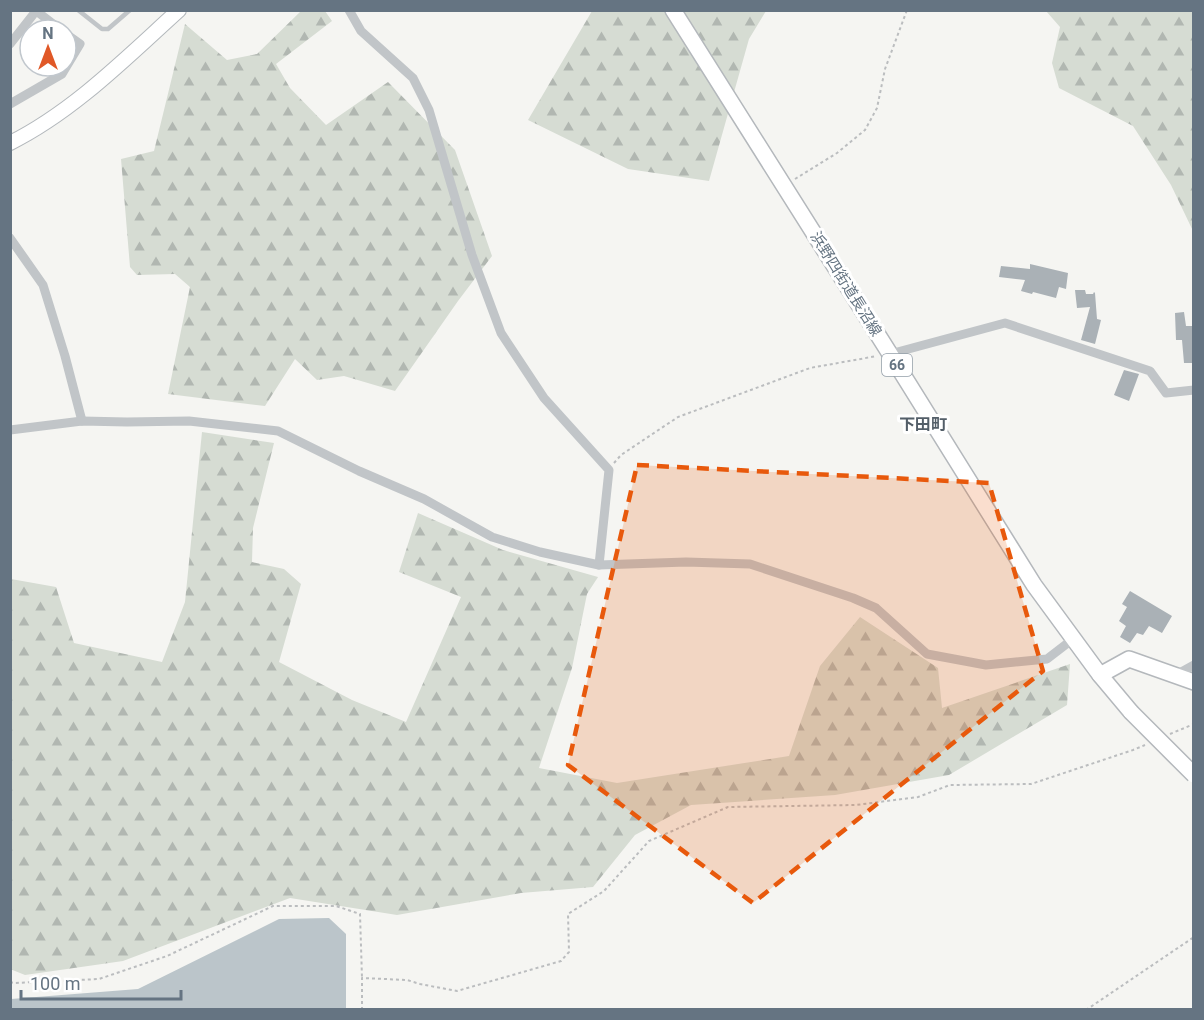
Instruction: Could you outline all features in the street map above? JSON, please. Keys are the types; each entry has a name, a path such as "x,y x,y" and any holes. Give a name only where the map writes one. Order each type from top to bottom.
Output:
{"main road":[{"name":"浜野四街道長沼線","path":"673,10 1034,585 1100,675 1131,712 1194,775"},
{"path":"1100,675 1130,659 1194,682"}],"street":[{"path":"10,142 48,121 90,90 179,10"},
{"path":"348,10 361,31 413,78 429,110 472,255 501,333 544,398 609,470 599,565"},
{"path":"10,44 36,11"},
{"path":"10,104 55,78"},
{"path":"10,238 43,285 82,421"},
{"path":"890,354 1005,323 1150,371 1166,393 1194,390"},
{"path":"10,430 82,421 189,421 278,431 359,471 424,499 492,537 540,552 599,565 686,562 750,564 853,598 876,608 927,654 986,665 1047,659 1073,639"},
{"path":"1176,675 1194,665"}],"lane":[{"path":"78,10 102,29 108,29 130,10"}],"path":[{"path":"784,185 837,153 865,130 877,108 885,69 907,10"},
{"path":"609,470 621,455 678,417 810,368 890,354"},
{"path":"1163,737 1194,724"},
{"path":"362,978 406,980 457,991 561,961 569,952 568,914 604,891 649,841 728,807 856,805 918,797 950,785 1031,784 1154,741"},
{"path":"10,982 99,979 167,956 273,906 336,906 360,914 362,1010"},
{"path":"1086,1010 1194,937"}],"highlighted area":[{"path":"637,465 989,483 1043,671 753,903 568,765"}],"green space":[{"path":"301,11 325,11 332,21 276,64 290,88 326,125 388,82 455,150 492,256 395,391 344,376 317,380 295,359 265,406 168,394 190,287 175,274 137,275 130,267 121,159 154,151 185,24 227,60 257,54"},
{"path":"592,11 766,11 749,39 709,181 628,169 528,120"},
{"path":"1046,11 1193,11 1193,231 1171,185 1133,126 1059,88 1052,63 1060,27"},
{"path":"202,432 274,443 253,528 252,562 284,569 301,584 279,662 352,700 406,722 461,597 399,572 418,513 503,550 598,577 587,594 572,668 539,768 617,783 789,756 820,666 860,617 938,668 942,708 1070,664 1067,705 949,775 835,795 691,805 635,835 593,887 521,893 397,915 290,898 123,961 25,975 10,969 11,579 56,587 74,643 162,662 185,602"}],"shaded area":[{"path":"329,918 346,934 346,1009 11,1009 11,999 138,989 279,919"}],"building":[{"path":"1030,264 1068,273 1066,289 1059,287 1056,298 1033,292 1032,294 1021,291 1025,280 999,277 1001,266 1030,269"},
{"path":"1075,290 1085,290 1086,294 1095,293 1097,319 1101,320 1095,344 1081,340 1090,307 1077,308"},
{"path":"1184,312 1186,326 1194,326 1194,363 1184,363 1182,340 1176,340 1175,313"},
{"path":"1124,370 1139,374 1129,401 1114,395"},
{"path":"1130,591 1172,616 1162,633 1149,626 1143,635 1137,633 1130,643 1120,637 1126,626 1119,621 1127,607 1122,604"}],"district":[{"name":"下田町","path":"923,424"}]}
